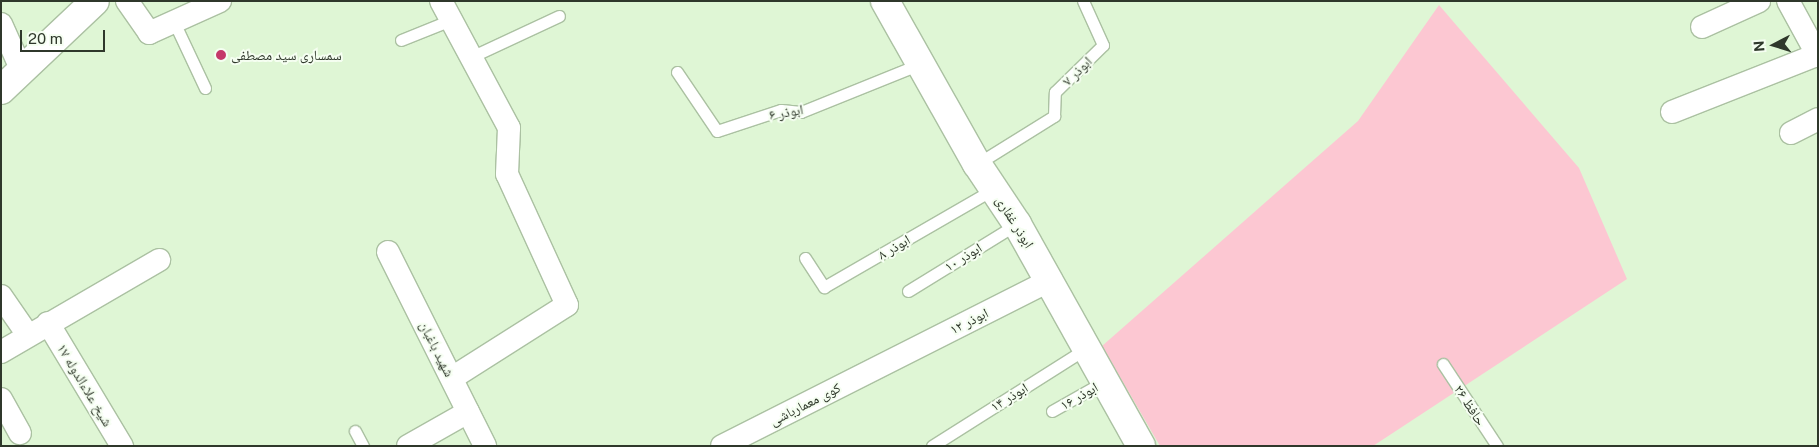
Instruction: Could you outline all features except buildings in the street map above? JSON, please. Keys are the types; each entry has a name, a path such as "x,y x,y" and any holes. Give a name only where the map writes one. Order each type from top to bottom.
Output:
{"street":[{"path":"1,90 95,1"},
{"path":"127,1 149,33 220,1"},
{"name":"ابوذر غفاری","path":"885,1 977,164 1017,224 1141,446"},
{"path":"1702,28 1759,1"},
{"path":"1672,112 1818,55 1788,1"},
{"path":"446,10 509,128 507,174 567,305 452,378"},
{"path":"1,24 22,70"},
{"path":"1791,133 1818,119"},
{"name":"شهید باغبان","path":"388,252 485,446"},
{"path":"1,352 159,260"},
{"name":"ابوذر ۱۲","path":"888,362 1049,280"},
{"path":"1,296 28,335"},
{"name":"شیخ علاءالدوله ۱۷","path":"48,323 122,446"},
{"name":"کوی معمارباشی","path":"722,446 888,362"},
{"path":"1,398 20,433"},
{"path":"408,446 468,412"}],"lane":[{"name":"ابوذر ۷","path":"977,164 1054,116 1055,92 1103,45 1083,1"},
{"path":"401,40 446,10"},
{"path":"471,57 559,16"},
{"path":"174,22 205,88"},
{"name":"ابوذر ۶","path":"677,72 717,131 781,110 801,112 920,64"},
{"name":"ابوذر ۸","path":"805,258 824,287 994,190"},
{"name":"ابوذر ۱۰","path":"908,291 1017,224"},
{"name":"ابوذر ۱۴","path":"932,446 1087,348"},
{"name":"حافظ ۲۶","path":"1443,364 1497,446"},
{"name":"ابوذر ۱۶","path":"1052,411 1105,381"},
{"path":"355,431 363,446"}],"shaded area":[{"path":"1439,5 1579,168 1627,279 1373,446 1160,446 1102,346 1358,121"}],"place":[{"name":"سمساری سید مصطفی","path":"221,55"}]}
